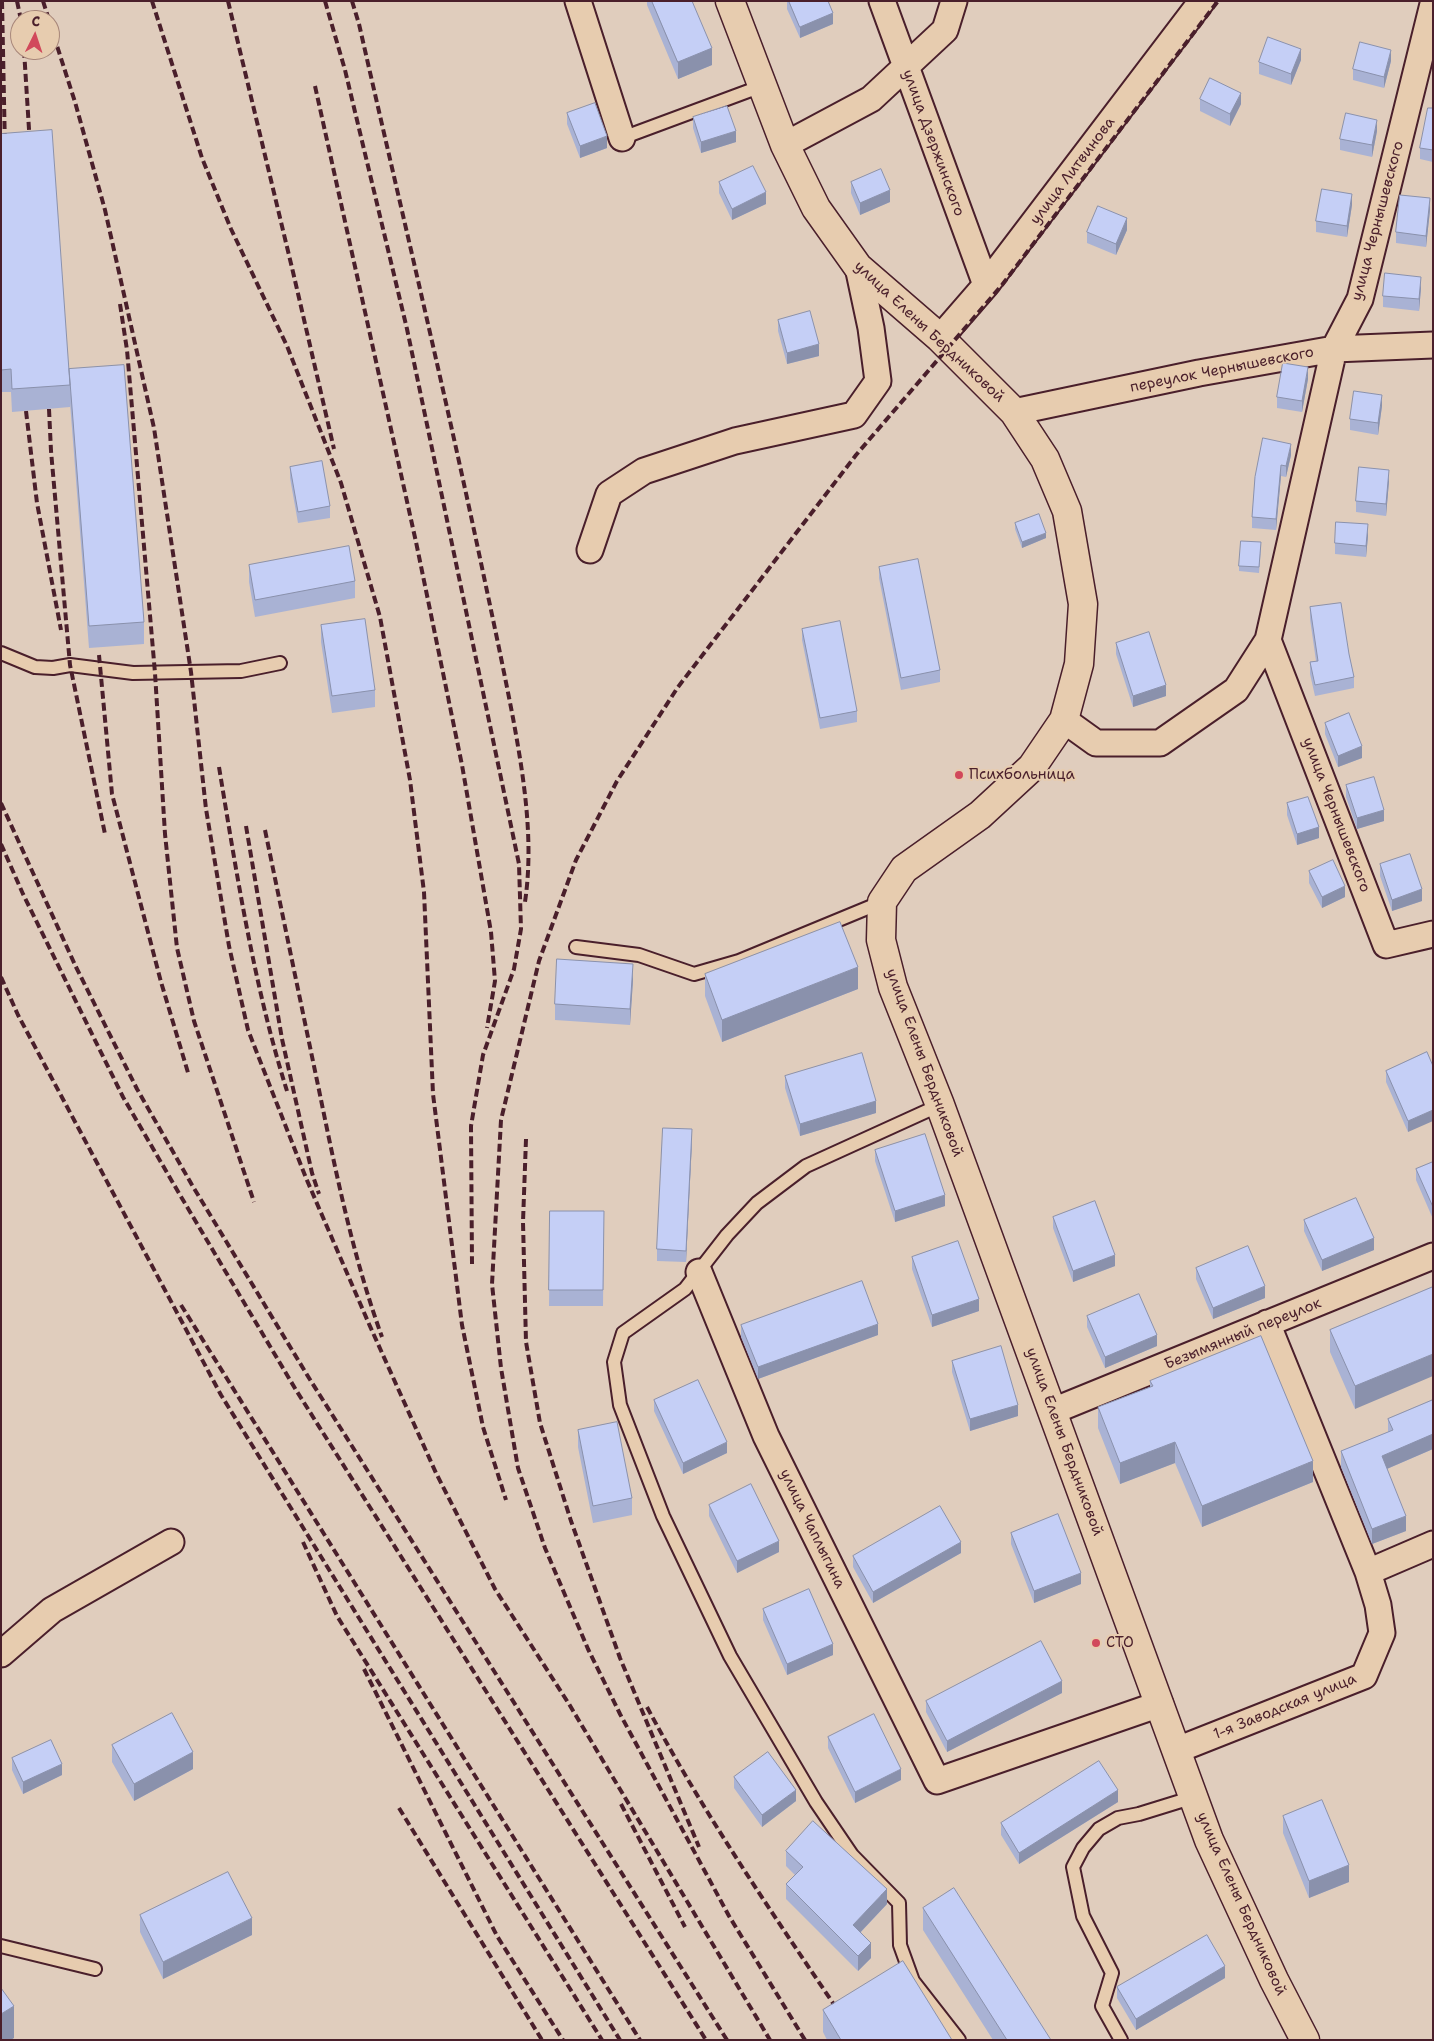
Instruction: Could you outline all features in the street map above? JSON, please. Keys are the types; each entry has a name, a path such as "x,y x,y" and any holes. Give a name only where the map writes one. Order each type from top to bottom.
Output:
{"street":[{"path":"578,1 622,138"},
{"name":"улица Елены Бердниковой","path":"730,1 785,145 816,208 858,268 940,338 1014,412 1045,459 1067,511 1083,604 1079,664 1064,720 1032,766 980,815 904,869 882,902 881,940 893,987 940,1105 1217,1857 1274,1980 1305,2040"},
{"name":"улица Дзержинского","path":"882,1 986,285"},
{"path":"785,145 871,99 944,30 954,1"},
{"name":"улица Литвинова","path":"940,338 986,285 1202,1"},
{"name":"улица Чернышевского","path":"1064,720 1096,743 1160,743 1236,690 1268,640 1334,349 1360,298 1433,4"},
{"path":"590,550 609,494 644,472 735,441 854,415 878,381 871,328 858,268"},
{"name":"переулок Чернышевского","path":"1014,412 1199,373 1334,349 1433,345"},
{"name":"улица Чернышевского","path":"1268,640 1386,945 1433,934"},
{"name":"Безымянный переулок","path":"1053,1411 1433,1256"},
{"name":"улица Чаплыгина","path":"699,1272 766,1436 937,1781 1160,1704"},
{"name":"1-я Заводская улица","path":"1177,1750 1364,1676 1382,1633 1378,1605 1368,1572 1267,1324"},
{"path":"1,1654 52,1610 172,1542"},
{"path":"1368,1572 1433,1544"}],"lane":[{"path":"622,138 762,86"},
{"path":"1,653 35,667 53,668 70,666 133,673 241,671 280,663"},
{"path":"576,947 639,956 694,974 739,961 882,902"},
{"path":"940,1105 806,1166 757,1203 727,1235 685,1289 623,1333 614,1362 620,1405 663,1516 730,1656 816,1802 847,1848 899,1903 900,1945 913,1982 959,2040"},
{"path":"1122,2040 1102,2006 1112,1973 1082,1916 1073,1867 1083,1848 1099,1829 1118,1818 1139,1814 1194,1797"},
{"path":"1,1946 95,1969"}],"building":[{"path":"652,1 692,1 712,48 678,62"},
{"path":"789,1 828,1 833,13 800,27"},
{"path":"1268,37 1301,49 1291,74 1259,62"},
{"path":"1360,42 1391,50 1384,77 1353,69"},
{"path":"1210,78 1241,93 1230,114 1200,99"},
{"path":"595,103 607,136 580,146 567,113"},
{"path":"727,106 736,131 701,142 693,117"},
{"path":"1428,108 1433,108 1433,150 1420,148"},
{"path":"1346,113 1377,120 1372,145 1340,139"},
{"path":"52,130 70,385 12,389 11,369 1,370 1,134"},
{"path":"753,166 766,192 732,209 719,182"},
{"path":"881,169 890,190 860,203 851,182"},
{"path":"1322,189 1352,194 1347,226 1316,221"},
{"path":"1400,195 1430,198 1426,236 1396,232"},
{"path":"1098,206 1127,218 1116,244 1087,232"},
{"path":"1385,273 1421,277 1419,299 1383,296"},
{"path":"810,311 819,344 787,353 778,320"},
{"path":"1283,363 1308,367 1302,401 1277,397"},
{"path":"124,365 144,622 89,626 69,369"},
{"path":"1354,391 1382,395 1378,423 1350,419"},
{"path":"1263,438 1291,444 1286,466 1281,465 1276,519 1252,517 1255,477"},
{"path":"322,461 330,506 298,512 290,467"},
{"path":"1359,467 1389,470 1386,504 1356,501"},
{"path":"1039,514 1046,533 1022,542 1015,523"},
{"path":"1336,522 1368,524 1366,546 1335,543"},
{"path":"1241,541 1261,542 1259,567 1239,566"},
{"path":"349,546 355,581 255,600 249,565"},
{"path":"918,559 940,670 901,678 879,567"},
{"path":"1341,603 1354,677 1315,685 1310,662 1318,661 1310,607"},
{"path":"365,619 375,690 332,696 321,625"},
{"path":"840,621 857,711 820,718 802,629"},
{"path":"1149,632 1166,685 1133,696 1116,643"},
{"path":"1349,713 1362,746 1338,756 1325,723"},
{"path":"1374,777 1384,810 1357,818 1346,785"},
{"path":"1308,797 1319,827 1297,834 1287,803"},
{"path":"1410,854 1422,889 1392,900 1380,864"},
{"path":"1333,860 1345,886 1322,897 1309,871"},
{"path":"840,922 858,967 722,1020 705,974"},
{"path":"557,959 633,964 630,1009 555,1004"},
{"path":"1427,1052 1433,1066 1433,1110 1408,1121 1386,1071"},
{"path":"862,1053 876,1101 800,1124 785,1076"},
{"path":"663,1128 692,1129 686,1251 657,1249"},
{"path":"925,1134 945,1195 895,1211 875,1150"},
{"path":"1433,1162 1433,1207 1416,1169"},
{"path":"1356,1198 1374,1238 1322,1260 1304,1220"},
{"path":"1095,1201 1115,1255 1073,1271 1053,1217"},
{"path":"550,1211 604,1211 603,1290 549,1290"},
{"path":"958,1241 979,1299 932,1315 912,1257"},
{"path":"1248,1246 1265,1286 1213,1308 1196,1268"},
{"path":"862,1281 878,1324 758,1367 741,1325"},
{"path":"1433,1287 1433,1354 1355,1386 1330,1330"},
{"path":"1139,1294 1157,1335 1105,1357 1087,1316"},
{"path":"1261,1336 1313,1461 1202,1506 1175,1442 1120,1463 1098,1407 1153,1386 1150,1381"},
{"path":"1001,1346 1018,1405 970,1419 952,1361"},
{"path":"698,1380 727,1442 683,1463 654,1400"},
{"path":"1433,1400 1433,1434 1382,1456 1406,1516 1372,1529 1341,1451 1393,1430 1388,1419"},
{"path":"617,1422 632,1498 593,1506 578,1430"},
{"path":"751,1484 779,1541 737,1561 709,1505"},
{"path":"940,1506 961,1542 873,1592 853,1556"},
{"path":"1058,1514 1081,1573 1034,1591 1011,1533"},
{"path":"809,1589 833,1644 787,1664 763,1609"},
{"path":"1041,1641 1062,1681 947,1741 926,1701"},
{"path":"172,1713 193,1752 134,1784 112,1745"},
{"path":"874,1714 901,1769 855,1792 828,1737"},
{"path":"51,1740 62,1764 23,1782 12,1758"},
{"path":"768,1752 796,1790 762,1815 734,1777"},
{"path":"1099,1761 1118,1790 1019,1853 1001,1823"},
{"path":"1322,1800 1349,1865 1309,1881 1283,1816"},
{"path":"813,1821 887,1889 853,1925 871,1943 858,1956 786,1884 803,1867 786,1851"},
{"path":"228,1872 252,1918 163,1962 140,1915"},
{"path":"954,1888 1051,2040 1007,2040 923,1908"},
{"path":"1207,1935 1225,1966 1136,2019 1117,1987"},
{"path":"903,1961 952,2040 841,2040 823,2010"},
{"path":"1,1988 14,2006 1,2014"}],"railway":[{"path":"2,1 5,149"},
{"path":"17,1 19,10"},
{"path":"43,1 46,10"},
{"path":"152,1 202,158 231,229 287,346 341,483 380,617 410,780 424,892 433,1094 462,1325 483,1427 506,1500"},
{"path":"228,1 334,449"},
{"path":"325,1 345,70 407,329 519,864 521,929 514,969 483,1055 471,1126 472,1264"},
{"path":"352,1 359,24 454,439 513,718 521,763 528,833 528,879 525,902"},
{"path":"805,2040 729,1916 620,1714 588,1649 545,1548 518,1468 501,1368 492,1284 501,1120 539,961 576,860 617,781 678,687 856,455 1002,285 1218,1"},
{"path":"60,55 105,210 154,428 191,672 206,809 229,946 248,1030 306,1178 369,1324 436,1473 495,1589 569,1704 770,2040"},
{"path":"25,60 30,145"},
{"path":"315,86 416,542 462,765 491,932 495,981 487,1028"},
{"path":"120,304 127,350 155,673 165,834 177,948 194,1021 254,1202"},
{"path":"49,409 70,665 105,834"},
{"path":"26,411 37,503 61,630"},
{"path":"99,655 112,794 161,982 189,1076"},
{"path":"219,767 256,971 275,1051 287,1091"},
{"path":"1,803 76,967 137,1089 192,1185 309,1378 727,2040"},
{"path":"246,826 282,1039 312,1173 319,1194"},
{"path":"265,830 339,1184 362,1276 382,1337"},
{"path":"1,844 23,894 123,1097 180,1195 296,1390 706,2040"},
{"path":"1,977 18,1015 221,1395 620,2040"},
{"path":"526,1139 523,1222 526,1342 540,1423 571,1521 620,1658 699,1847"},
{"path":"181,1305 640,2040"},
{"path":"303,1542 337,1616 602,2040"},
{"path":"364,1669 497,1936 563,2040"},
{"path":"647,1707 713,1822 835,2006"},
{"path":"621,1804 685,1927"},
{"path":"399,1808 542,2040"}],"place":[{"name":"Психбольница","path":"959,775"},
{"name":"СТО","path":"1096,1643"}]}
